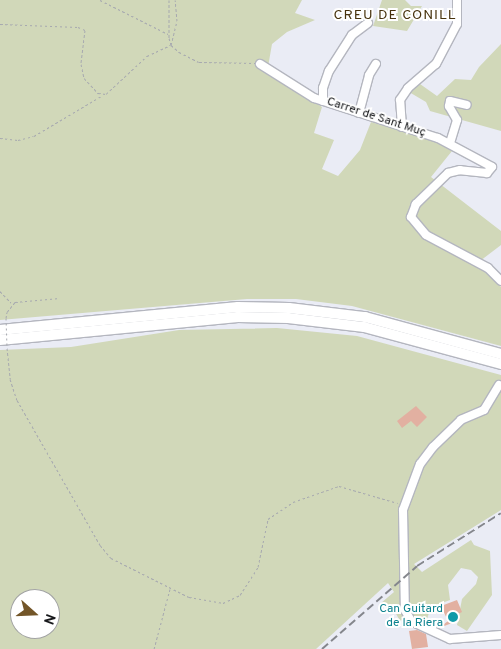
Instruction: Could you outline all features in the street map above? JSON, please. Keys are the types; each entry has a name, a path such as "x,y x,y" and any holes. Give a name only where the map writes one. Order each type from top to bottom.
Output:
{"highway":[{"path":"0,330 228,308 289,308 365,317 501,354"},
{"path":"3,344 180,321 288,318 364,327 501,364"}],"street":[{"path":"402,127 400,100 408,88 436,64 457,24 457,0"},
{"path":"322,101 323,88 329,71 352,35 368,23"},
{"name":"Carrer de Sant Muç","path":"260,64 298,90 322,101 450,143 492,170 483,173 460,170 448,174 416,204 411,216 426,236 488,268 501,281"},
{"path":"359,112 369,75 376,64"},
{"path":"450,143 457,120 450,101 467,105"},
{"path":"499,385 484,410 461,420 444,432 420,464 404,505 405,610 411,621 450,639 501,636"}],"path":[{"path":"100,0 169,34"},
{"path":"169,0 169,34 171,45 193,60 260,64"},
{"path":"0,138 18,140 34,136 114,89 147,56 171,45 178,21 176,0"},
{"path":"0,24 78,27 85,30 81,64 84,78 95,91 104,94"},
{"path":"0,291 12,304"},
{"path":"12,304 26,300 60,298"},
{"path":"12,304 6,318 3,344 10,379 17,400 95,538 112,558 170,588 208,602 235,599 247,587 258,567 268,520 276,511 303,498 345,486 404,505"},
{"path":"154,649 170,588"}],"green space":[{"path":"0,0 302,0 295,13 315,20 287,32 272,44 268,67 278,79 322,107 314,133 334,140 322,169 338,176 360,150 371,122 433,140 452,151 431,177 501,231 501,245 480,261 501,287 501,346 352,306 296,299 247,299 0,320"},
{"path":"382,0 405,0 411,6 422,6 407,31 373,26"},
{"path":"501,44 501,131 430,111 426,102 409,92 420,84 437,96 455,79 471,80 479,67"},
{"path":"277,328 357,336 501,375 501,510 414,564 422,572 471,540 474,545 490,551 492,595 467,631 457,625 462,599 476,584 478,577 471,570 461,568 448,585 450,600 431,607 427,619 410,617 400,621 394,610 384,607 381,603 394,592 388,583 316,649 0,649 0,350 71,347 179,330"}],"building":[{"path":"416,406 427,417 417,427 411,421 402,428 397,421"},
{"name":"Can Guitard de la Riera","path":"457,600 462,612 458,614 460,620 439,628 448,621 441,606"},
{"path":"417,630 426,634 428,647 412,649 409,631"}],"railway":[{"path":"322,649 417,566 501,513"}],"place":[{"name":"Can Guitard de la Riera","path":"453,617"}],"district":[{"name":"CREU DE CONILL","path":"395,16"}]}
